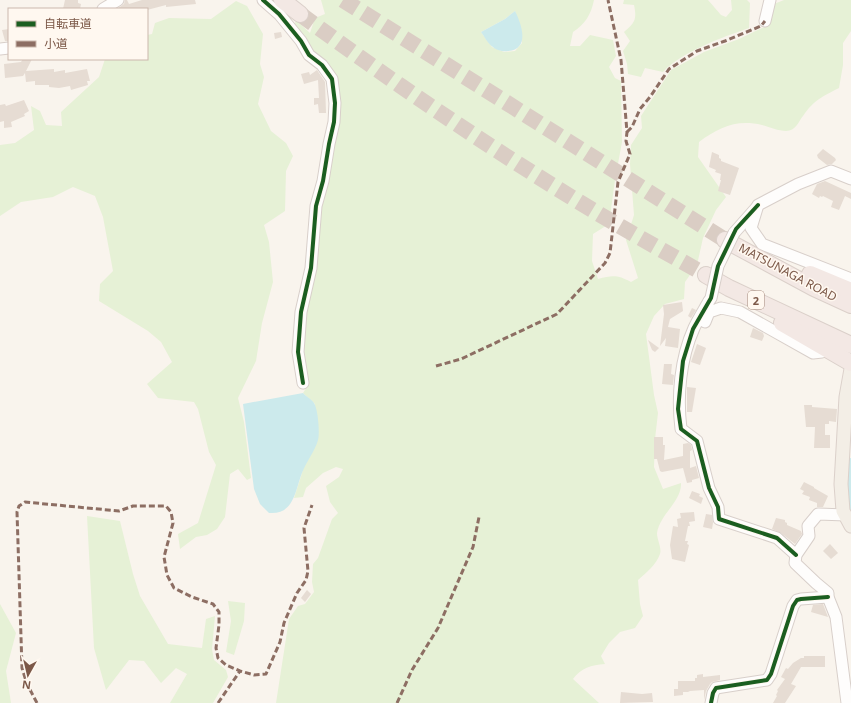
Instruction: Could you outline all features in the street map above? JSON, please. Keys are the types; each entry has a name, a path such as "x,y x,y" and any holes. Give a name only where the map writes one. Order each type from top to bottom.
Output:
{"highway":[{"path":"282,0 300,14"},
{"path":"730,236 851,291"},
{"name":"MATSUNAGA ROAD","path":"730,236 814,288 851,305"},
{"name":"2","path":"706,275 729,288 851,345"},
{"path":"729,288 756,308 851,363"}],"main road":[{"path":"848,521 843,511 841,484 846,397 851,370"}],"street":[{"path":"105,8 118,0"},
{"path":"263,0 279,14 301,41 309,55 322,65 332,79 335,103 334,122 323,181 316,206 311,268 300,312 298,352 303,383"},
{"path":"765,21 770,0"},
{"path":"690,345 693,329 711,298 718,266 730,236 758,205 798,184 830,171 851,179"},
{"path":"758,205 752,228 762,244 851,280"},
{"path":"796,555 777,538 719,519 718,507 709,488 697,441 681,429 678,410 683,361 690,345 709,312 721,308 740,312 813,353 822,352 826,348"},
{"path":"847,703 836,617 828,597 828,593 795,563 796,555 809,536 808,526 818,514 848,521"},
{"path":"711,703 713,692 716,688 767,680 771,674 793,606 797,600 801,598 828,597"}],"green space":[{"path":"321,0 594,0 587,19 573,32 570,46 580,46 590,35 613,40 616,56 609,67 615,78 621,81 622,142 609,224 593,234 592,261 598,279 615,276 631,282 638,278 626,240 634,215 630,164 631,145 642,128 641,116 671,70 704,52 739,39 764,27 774,4 784,0 851,0 851,31 843,43 843,65 839,88 815,102 792,130 780,130 753,123 736,124 721,128 699,142 698,157 726,197 716,210 703,238 697,265 685,282 684,299 665,304 654,316 646,334 654,395 658,413 654,467 663,489 681,483 680,490 675,502 659,526 657,533 660,554 656,562 638,580 640,604 643,616 635,628 620,632 609,643 601,656 605,664 587,668 579,672 573,679 599,703 276,703 289,619 298,606 305,604 314,592 312,582 313,564 318,558 332,519 338,513 330,502 326,486 339,477 343,469 336,467 323,473 306,488 303,497 294,498 302,473 315,404 303,393 308,385 302,362 301,337 317,213 339,103 313,53 294,26 296,20 310,33 315,18 325,14","holes":["515,11 522,43 515,51 504,52 492,47 481,32 505,19"]},
{"path":"624,0 708,0 721,15 726,17 732,10 731,0 747,0 750,3 749,28 691,52 680,58 663,72 645,68 641,77 628,74 623,51 630,41 624,32 633,23 635,14 634,5 623,4"},
{"path":"236,1 247,6 263,34 260,64 264,77 258,104 271,131 286,143 293,156 286,171 285,211 264,225 269,242 273,282 262,323 256,361 238,398 244,422 251,478 247,480 238,469 230,474 225,517 217,529 207,535 196,537 180,549 178,534 198,523 216,465 209,452 198,409 194,402 158,398 147,384 172,362 161,342 148,331 99,301 100,284 113,271 103,217 95,196 73,187 53,197 21,202 0,216 0,145 15,143 34,130 31,106 40,111 46,125 62,126 61,112 99,77 105,60 148,60 148,35 152,34 155,23 169,18 211,19"},
{"path":"87,516 120,521 140,596 168,644 202,648 206,619 215,616 212,649 214,660 226,670 228,677 213,703 170,703 187,674 176,668 161,683 144,661 129,660 106,690 94,648"},
{"path":"228,601 245,603 244,621 234,655 226,652 231,621"},
{"path":"0,604 16,633 6,671 11,703 0,703"}],"water":[{"path":"515,11 522,29 522,41 515,49 504,51 496,49 489,44 481,32 505,19"},
{"path":"303,393 313,402 317,410 319,432 318,440 289,506 277,513 269,513 260,504 254,489 243,404"}],"building":[{"path":"65,0 78,0 78,3 81,4 80,8 63,8"},
{"path":"125,0 127,0 129,4 142,0 195,0 196,4 166,7 166,5 148,10 148,8 118,8 124,4"},
{"path":"8,29 8,41 5,41 2,30"},
{"path":"281,32 282,37 275,39 274,33"},
{"path":"22,60 32,60 26,71 54,69 54,72 65,70 65,73 87,69 90,81 87,81 88,85 71,90 70,86 59,88 49,87 49,85 35,85 35,81 26,82 25,73 23,76 5,78 4,64 21,62"},
{"path":"317,70 325,82 326,113 319,113 318,104 314,105 314,98 319,98 318,80 304,84 301,74 309,72 310,75"},
{"path":"24,100 29,111 24,114 25,116 11,122 12,127 4,128 4,121 0,122 0,105 5,104 6,106"},
{"path":"823,149 835,158 836,160 832,164 827,165 818,158 817,155"},
{"path":"712,152 719,155 721,161 739,168 730,195 718,191 721,174 715,172 716,170 709,167"},
{"path":"825,181 851,193 851,199 845,196 839,210 831,207 833,201 823,196 820,196 819,198 812,194 817,184"},
{"path":"682,302 683,311 670,319 668,327 680,329 678,348 665,346 666,338 660,346 664,314 663,305"},
{"path":"692,308 696,310 691,318 688,316"},
{"path":"753,328 763,333 764,336 762,341 750,337"},
{"path":"648,340 659,348 655,352 652,350"},
{"path":"697,344 706,348 700,365 691,362"},
{"path":"664,364 672,364 671,374 674,375 673,385 662,384"},
{"path":"687,387 696,388 692,412 687,412"},
{"path":"804,405 837,409 836,422 829,421 829,424 825,424 825,435 830,435 830,448 814,448 815,427 806,427"},
{"path":"654,437 663,437 663,445 665,445 664,460 683,456 683,444 688,443 691,445 692,450 690,451 690,468 696,466 699,478 687,483 683,468 662,472 660,471 657,459 654,459"},
{"path":"804,482 828,496 823,507 817,507 817,503 809,500 810,497 802,494 804,491 800,489"},
{"path":"692,491 700,494 699,496 703,498 701,504 689,498"},
{"path":"694,512 695,521 689,522 690,526 688,526 685,541 688,541 687,544 689,545 685,562 672,559 670,545 673,526 678,527 677,519 681,518 680,513"},
{"path":"706,514 712,515 712,529 703,527"},
{"path":"776,518 785,520 787,525 801,531 802,534 795,544 781,533 772,529"},
{"path":"830,544 838,553 831,559 823,551"},
{"path":"307,590 311,594 305,602 301,598"},
{"path":"823,604 828,617 811,612 813,605"},
{"path":"804,656 825,656 825,667 801,667 791,684 796,686 785,703 773,703 777,696 777,690 785,679 781,677 786,668 788,669 793,663 801,658 804,658"},
{"path":"703,674 703,677 720,675 720,680 710,684 706,691 704,700 704,690 683,692 683,695 674,696 674,689 678,689 678,681 695,681 697,675"},
{"path":"621,692 642,694 652,693 653,702 620,703"}],"waterway":[{"path":"851,465 848,495 851,505"}],"tunnel":[{"path":"343,0 725,240"},
{"path":"300,14 408,91 519,164 594,211 706,275"}],"marked path":[{"path":"436,366 461,359 557,314 605,263 610,253 618,182 630,154 626,141 627,132 621,60 608,0"},
{"path":"627,132 632,127 640,109 669,69 697,51 761,26 765,21"},
{"path":"37,703 27,684 22,668 17,512 19,506 25,502 119,511 133,506 166,506 171,512 173,523 164,557 167,575 174,588 192,597 213,604 219,612 216,648 218,658 226,665 254,675 266,674 280,642 284,623 297,593 306,580 308,571 304,528 312,505"},
{"path":"397,703 412,670 438,628 473,547 479,517"},
{"path":"218,703 240,671"}],"cycle path":[{"path":"263,0 279,14 301,41 309,55 322,65 332,79 335,103 334,122 323,181 316,206 311,268 301,312 298,352 303,383"},
{"path":"758,205 736,229 718,266 711,298 693,329 683,361 678,409 681,429 697,441 709,488 718,507 719,519 777,538 796,555"},
{"path":"711,703 713,693 716,688 767,680 771,674 793,606 797,600 828,597"}]}
